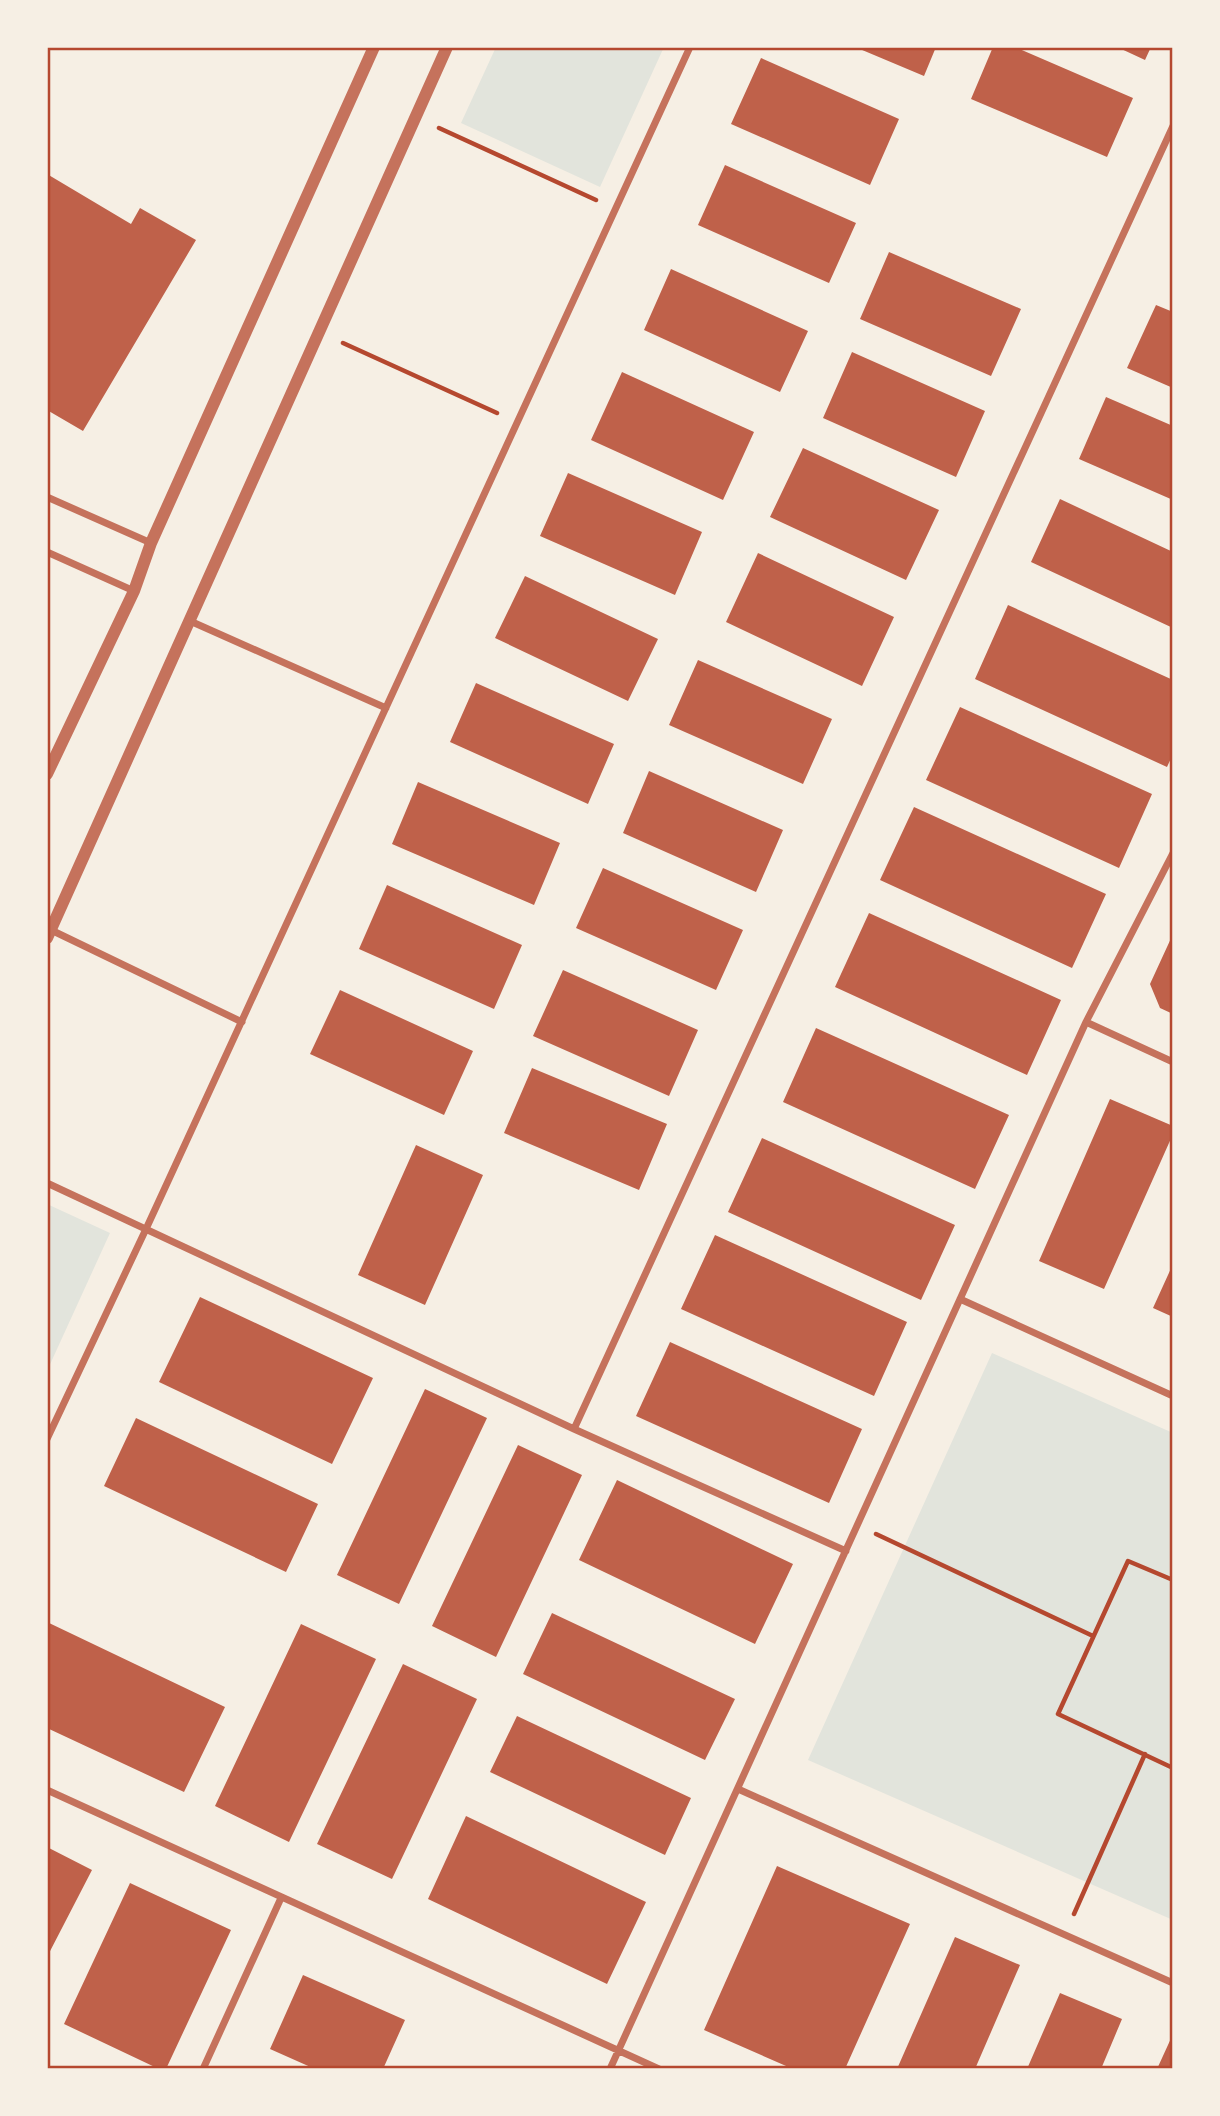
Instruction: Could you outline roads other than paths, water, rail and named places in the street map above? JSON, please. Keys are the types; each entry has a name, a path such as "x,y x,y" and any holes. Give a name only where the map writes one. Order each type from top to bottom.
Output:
{"street":[{"path":"47,774 134,590 151,544 373,47"},
{"path":"242,1022 49,934 447,47"},
{"path":"47,1438 242,1022 690,47"},
{"path":"575,1429 1173,126"},
{"path":"47,497 151,544"},
{"path":"47,552 134,590"},
{"path":"190,621 386,708"},
{"path":"610,2069 1086,1022 1173,853"},
{"path":"1086,1022 1173,1062"},
{"path":"47,1183 575,1429 846,1551"},
{"path":"960,1299 1173,1395"},
{"path":"738,1788 1173,1983"},
{"path":"47,1790 659,2069"},
{"path":"203,2069 281,1898"}]}
